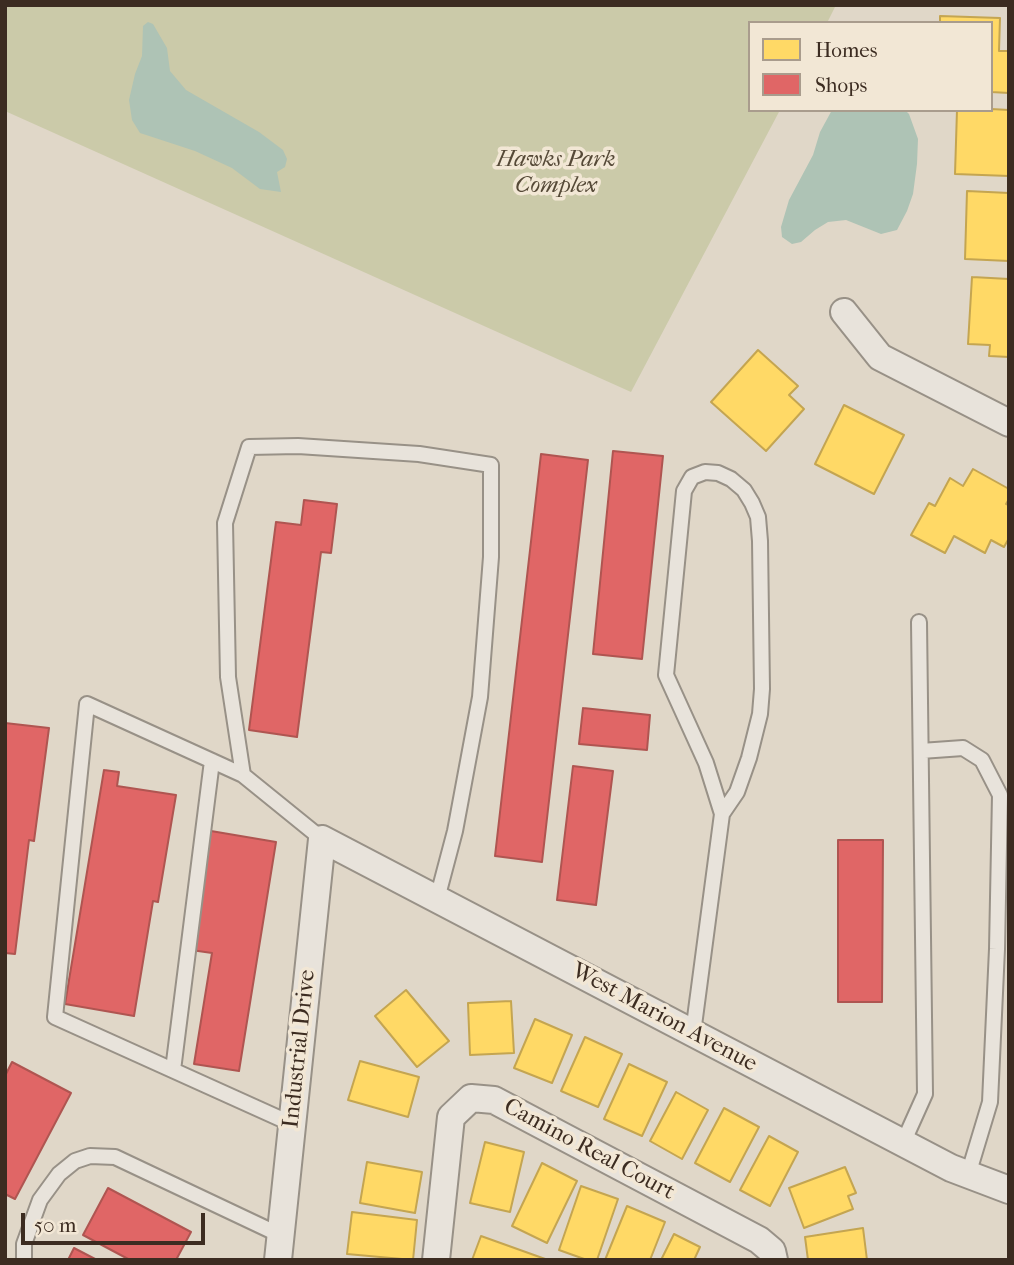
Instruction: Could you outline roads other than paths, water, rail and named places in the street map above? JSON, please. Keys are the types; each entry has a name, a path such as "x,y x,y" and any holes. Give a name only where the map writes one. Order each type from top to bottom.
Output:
{"street":[{"path":"844,312 880,357 1009,423"},
{"name":"West Marion Avenue","path":"322,839 951,1168 1009,1190"},
{"name":"Industrial Drive","path":"279,1247 322,839"},
{"name":"Camino Real Court","path":"436,1260 451,1117 471,1098 494,1100 759,1240 772,1251 774,1260"}],"lane":[{"path":"243,775 228,677 225,523 249,447 298,446 419,454 491,465 491,557 480,697 455,831 437,899"},
{"path":"693,1033 722,814 706,763 666,675 684,491 692,477 705,472 718,473 731,479 744,490 758,517 760,541 760,714 737,792 722,814"},
{"path":"903,1143 925,1094 919,622"},
{"path":"292,1124 55,1017 87,704 243,775 322,839"},
{"path":"921,751 963,748 982,760 1000,795 990,1102 968,1175"},
{"path":"173,1070 212,761"},
{"path":"24,1260 24,1244 40,1200 59,1174 75,1161 90,1156 115,1157 279,1247"}],"park label":[{"name":"Hawks Park Complex","path":"556,173"}]}
